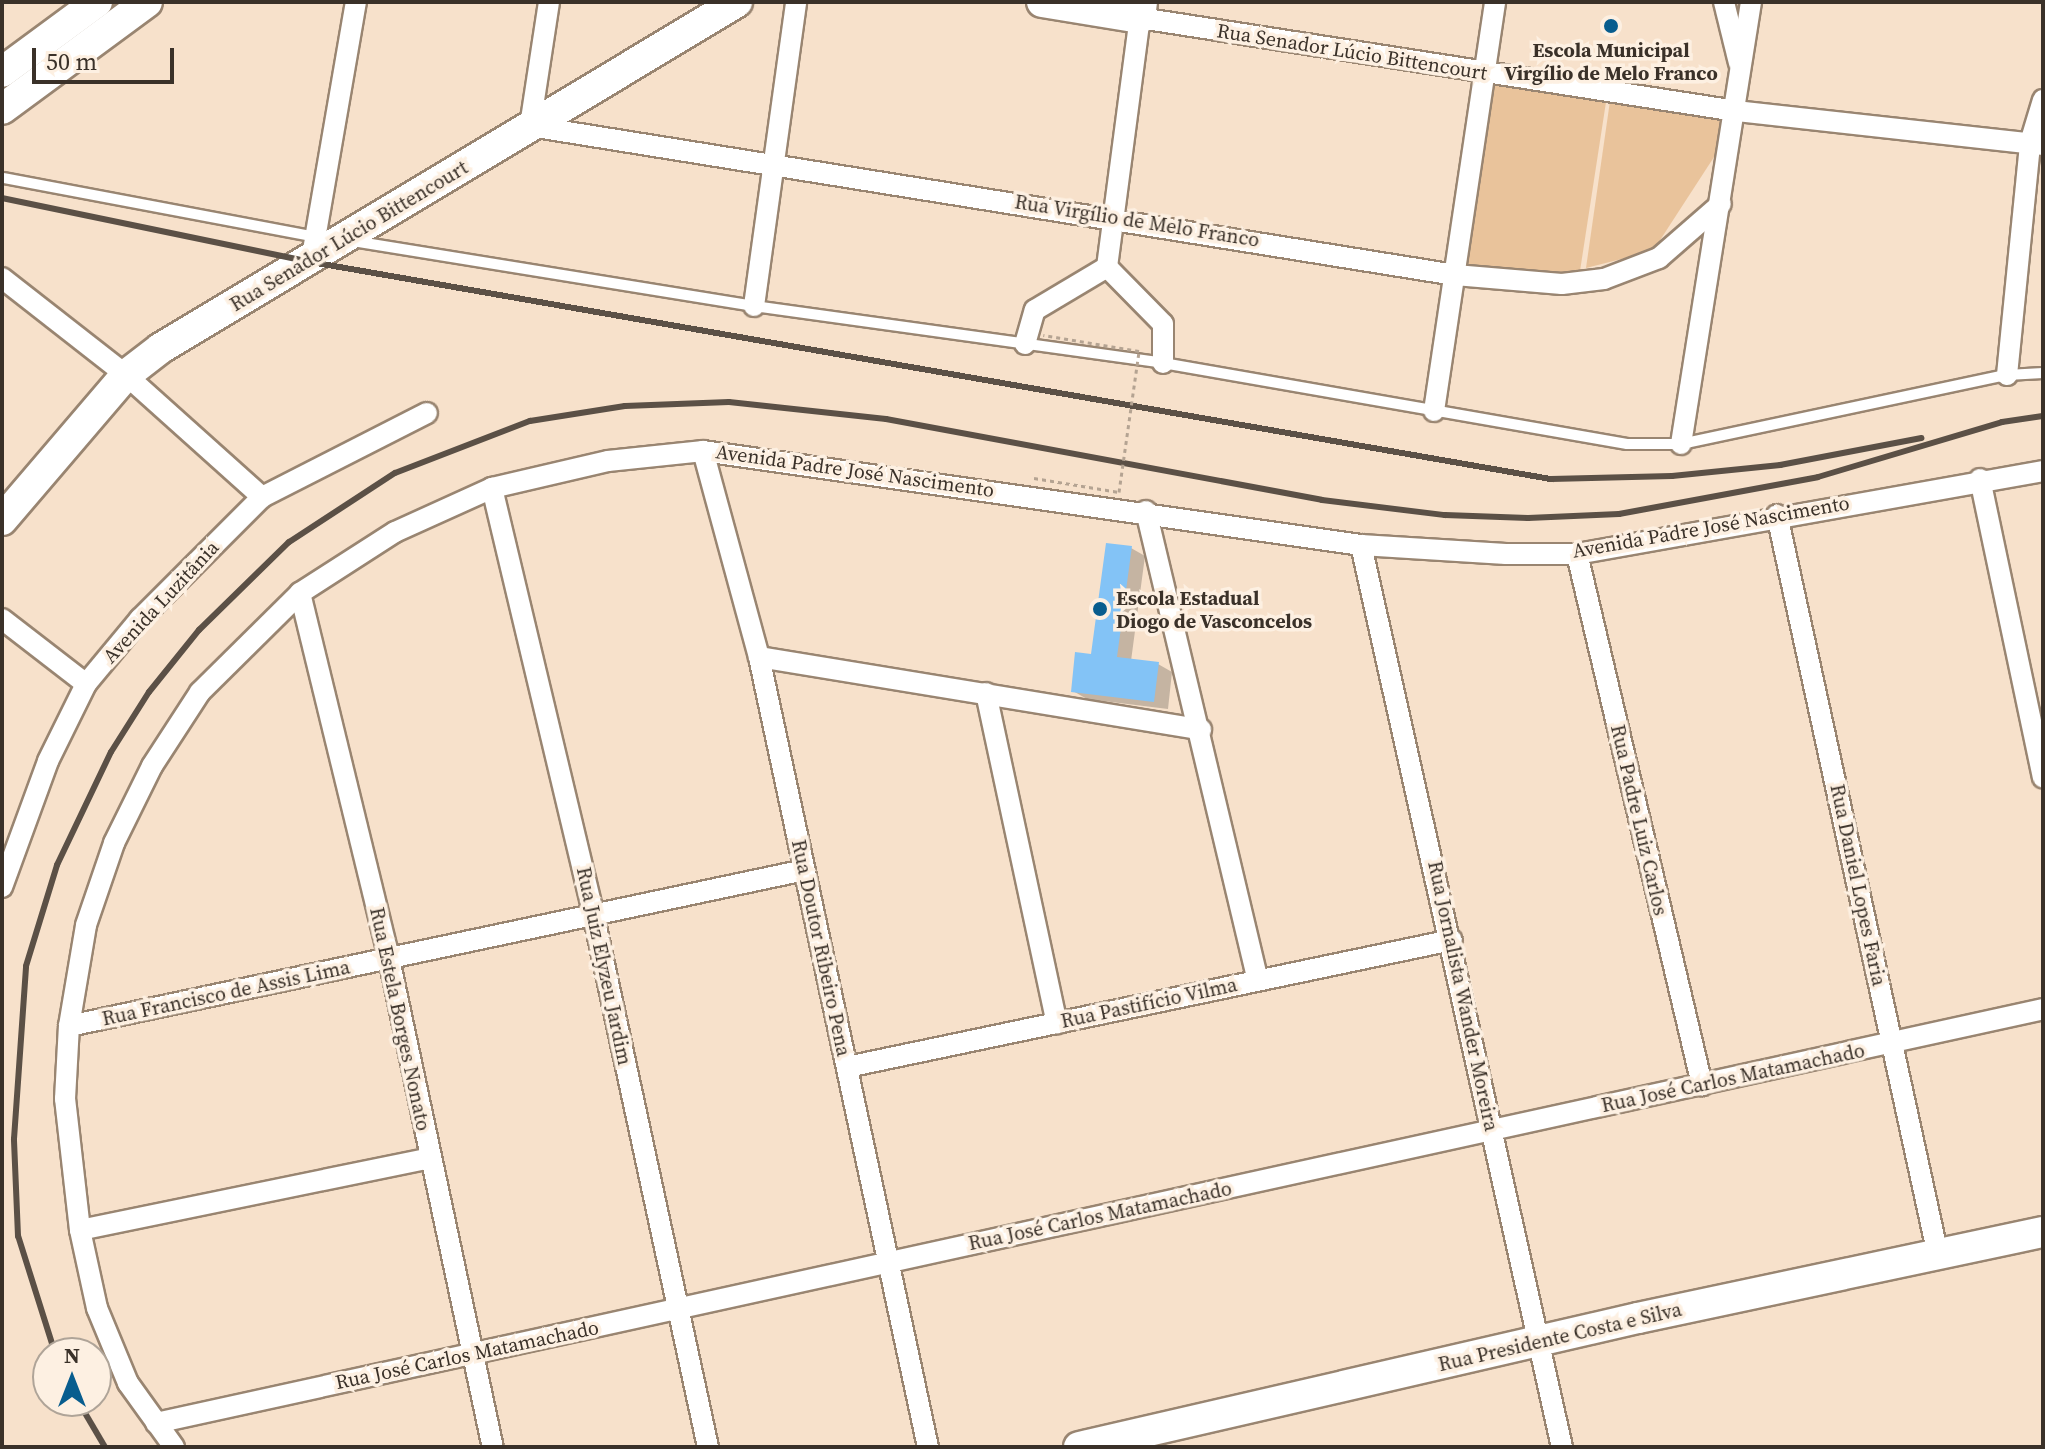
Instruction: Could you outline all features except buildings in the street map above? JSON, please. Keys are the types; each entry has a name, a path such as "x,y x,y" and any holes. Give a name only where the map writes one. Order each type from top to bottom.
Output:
{"street":[{"path":"2,72 97,2"},
{"path":"2,109 147,2"},
{"path":"313,250 356,2"},
{"path":"530,126 549,2"},
{"name":"Rua Senador Lúcio Bittencourt","path":"2,520 126,375 161,348 313,250 348,240 737,2"},
{"path":"754,306 770,162 796,2"},
{"name":"Rua Senador Lúcio Bittencourt","path":"1042,2 1141,10 1486,73 1736,111 2036,144"},
{"path":"1434,411 1495,2"},
{"path":"1724,2 1741,75"},
{"path":"1681,444 1751,2"},
{"path":"1107,267 1141,10"},
{"path":"2007,375 2043,100"},
{"name":"Rua Virgílio de Melo Franco","path":"530,126 1114,216 1455,275 1562,284 1604,279 1659,258 1721,204"},
{"path":"1034,340 1035,310 1107,267"},
{"path":"1107,267 1163,324 1163,363"},
{"path":"2,278 126,375 262,497"},
{"name":"Avenida Luzitânia","path":"2,887 6,855 86,684 140,619 262,497 427,413"},
{"name":"Avenida Padre José Nascimento","path":"174,1447 128,1383 97,1308 80,1230 65,1099 69,1026 86,925 114,843 152,766 200,692 300,593 395,532 492,488 608,461 703,451 1146,511 1361,545 1577,554 1777,515 2043,471"},
{"name":"Rua Doutor Ribeiro Pena","path":"703,451 759,657 928,1447"},
{"path":"1980,479 2043,777"},
{"name":"Rua Juiz Elyzeu Jardim","path":"492,488 593,913 708,1447"},
{"path":"1146,511 1201,729 1258,980"},
{"name":"Rua Daniel Lopes Faria","path":"1777,515 1938,1255"},
{"name":"Rua Jornalista Wander Moreira","path":"1361,545 1452,940 1562,1447"},
{"name":"Rua Padre Luiz Carlos","path":"1577,554 1702,1085"},
{"name":"Rua Estela Borges Nonato","path":"300,593 389,959 493,1447"},
{"path":"2,619 86,684"},
{"path":"759,657 1201,729"},
{"path":"986,693 1057,1023"},
{"name":"Rua Francisco de Assis Lima","path":"69,1026 805,870"},
{"name":"Rua Pastifício Vilma","path":"847,1067 1452,940"},
{"name":"Rua José Carlos Matamachado","path":"156,1423 2043,1009"},
{"path":"80,1230 430,1158"},
{"name":"Rua Presidente Costa e Silva","path":"1079,1447 1539,1341 2043,1232"}],"lane":[{"path":"4,178 313,250"},
{"path":"348,240 754,306 1034,340 1627,444 1681,444 2007,375 2043,373"}],"path":[{"path":"1034,340 1139,351 1119,492 1034,478"}],"shaded area":[{"path":"1494,85 1606,102 1580,271 1566,277 1462,269"},
{"path":"1610,101 1727,115 1727,137 1653,251 1586,268"}],"railway":[{"path":"2,198 311,262 1551,479 1672,476 1780,465 1921,438"},
{"path":"50,1337 18,1236 14,1139 26,966 57,865 111,752 149,692 199,630 289,542 395,473 530,421 625,406 729,402 886,419 1322,500 1445,515 1528,518 1619,514 1818,477 2002,422 2043,416"},
{"path":"87,1417 105,1447"}],"place":[{"name":"Escola Municipal Virgílio de Melo Franco","path":"1611,26"},
{"name":"Escola Estadual Diogo de Vasconcelos","path":"1100,609"}]}
